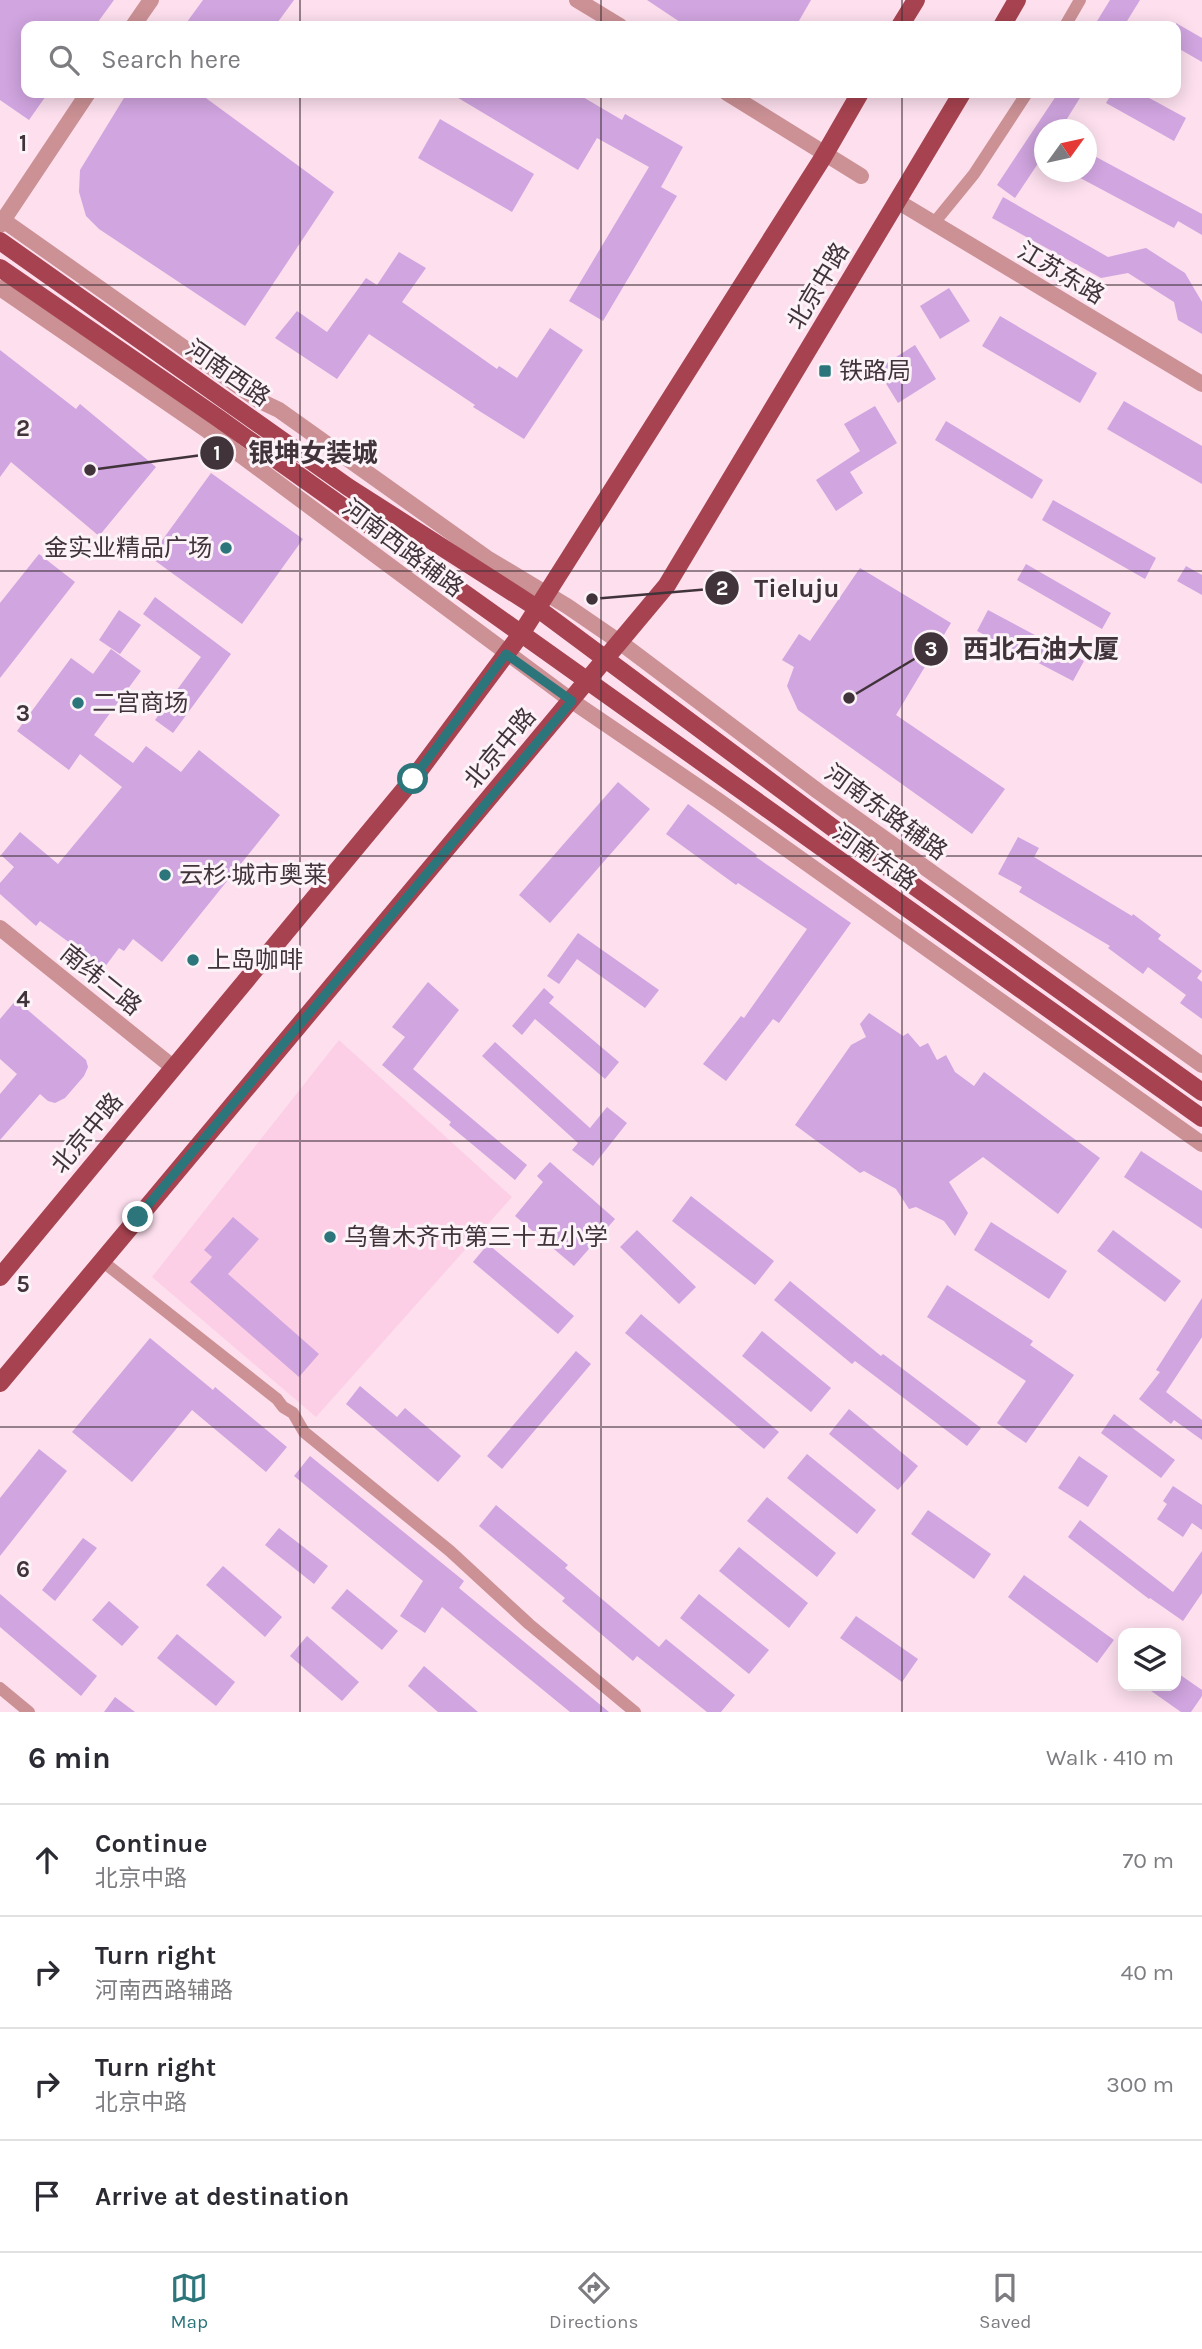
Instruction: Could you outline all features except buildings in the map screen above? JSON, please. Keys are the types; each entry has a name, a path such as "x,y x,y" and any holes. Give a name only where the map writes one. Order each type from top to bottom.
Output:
{"main road":[{"path":"903,21 916,0"},
{"path":"1005,21 1017,0"},
{"name":"北京中路","path":"0,1277 413,779 522,634 857,98"},
{"name":"北京中路","path":"0,1383 667,585 959,98"},
{"name":"河南西路","path":"0,241 348,487 542,601"},
{"name":"河南西路","path":"0,268 218,418 522,634"},
{"name":"河南东路","path":"542,601 607,660 836,831 1202,1092"},
{"name":"河南东路","path":"522,634 587,683 1202,1118"}],"street":[{"path":"136,21 151,0"},
{"path":"578,0 612,21"},
{"path":"1068,21 1080,0"},
{"path":"1,221 85,98"},
{"path":"735,98 861,176"},
{"path":"934,223 974,174 1024,98"},
{"name":"江苏东路","path":"897,201 1202,384"},
{"name":"河南西路辅路","path":"1,221 258,400 279,410 487,558 542,601"},
{"name":"河南西路辅路","path":"0,288 208,431 572,701"},
{"name":"河南东路辅路","path":"542,601 621,643 820,792 1202,1065"},
{"path":"572,701 719,801 1202,1144"},
{"name":"南纬二路","path":"0,928 174,1068"},
{"path":"102,1261 293,1413 304,1432 450,1550 529,1624 635,1712"},
{"path":"0,1688 29,1712"}],"shaded area":[{"name":"乌鲁木齐市第三十五小学","path":"339,1040 512,1197 316,1417 152,1277"}],"place":[{"name":"铁路局","path":"825,371"},
{"name":"银坤女装城","path":"90,470"},
{"name":"金实业精品广场","path":"226,548"},
{"name":"Tieluju","path":"592,599"},
{"name":"西北石油大厦","path":"849,698"},
{"name":"二宫商场","path":"78,703"},
{"name":"云杉·城市奥莱","path":"165,875"},
{"name":"上岛咖啡","path":"193,960"},
{"name":"乌鲁木齐市第三十五小学","path":"330,1237"}],"route":[{"path":"138,1217 572,701 506,654 413,779"}]}
